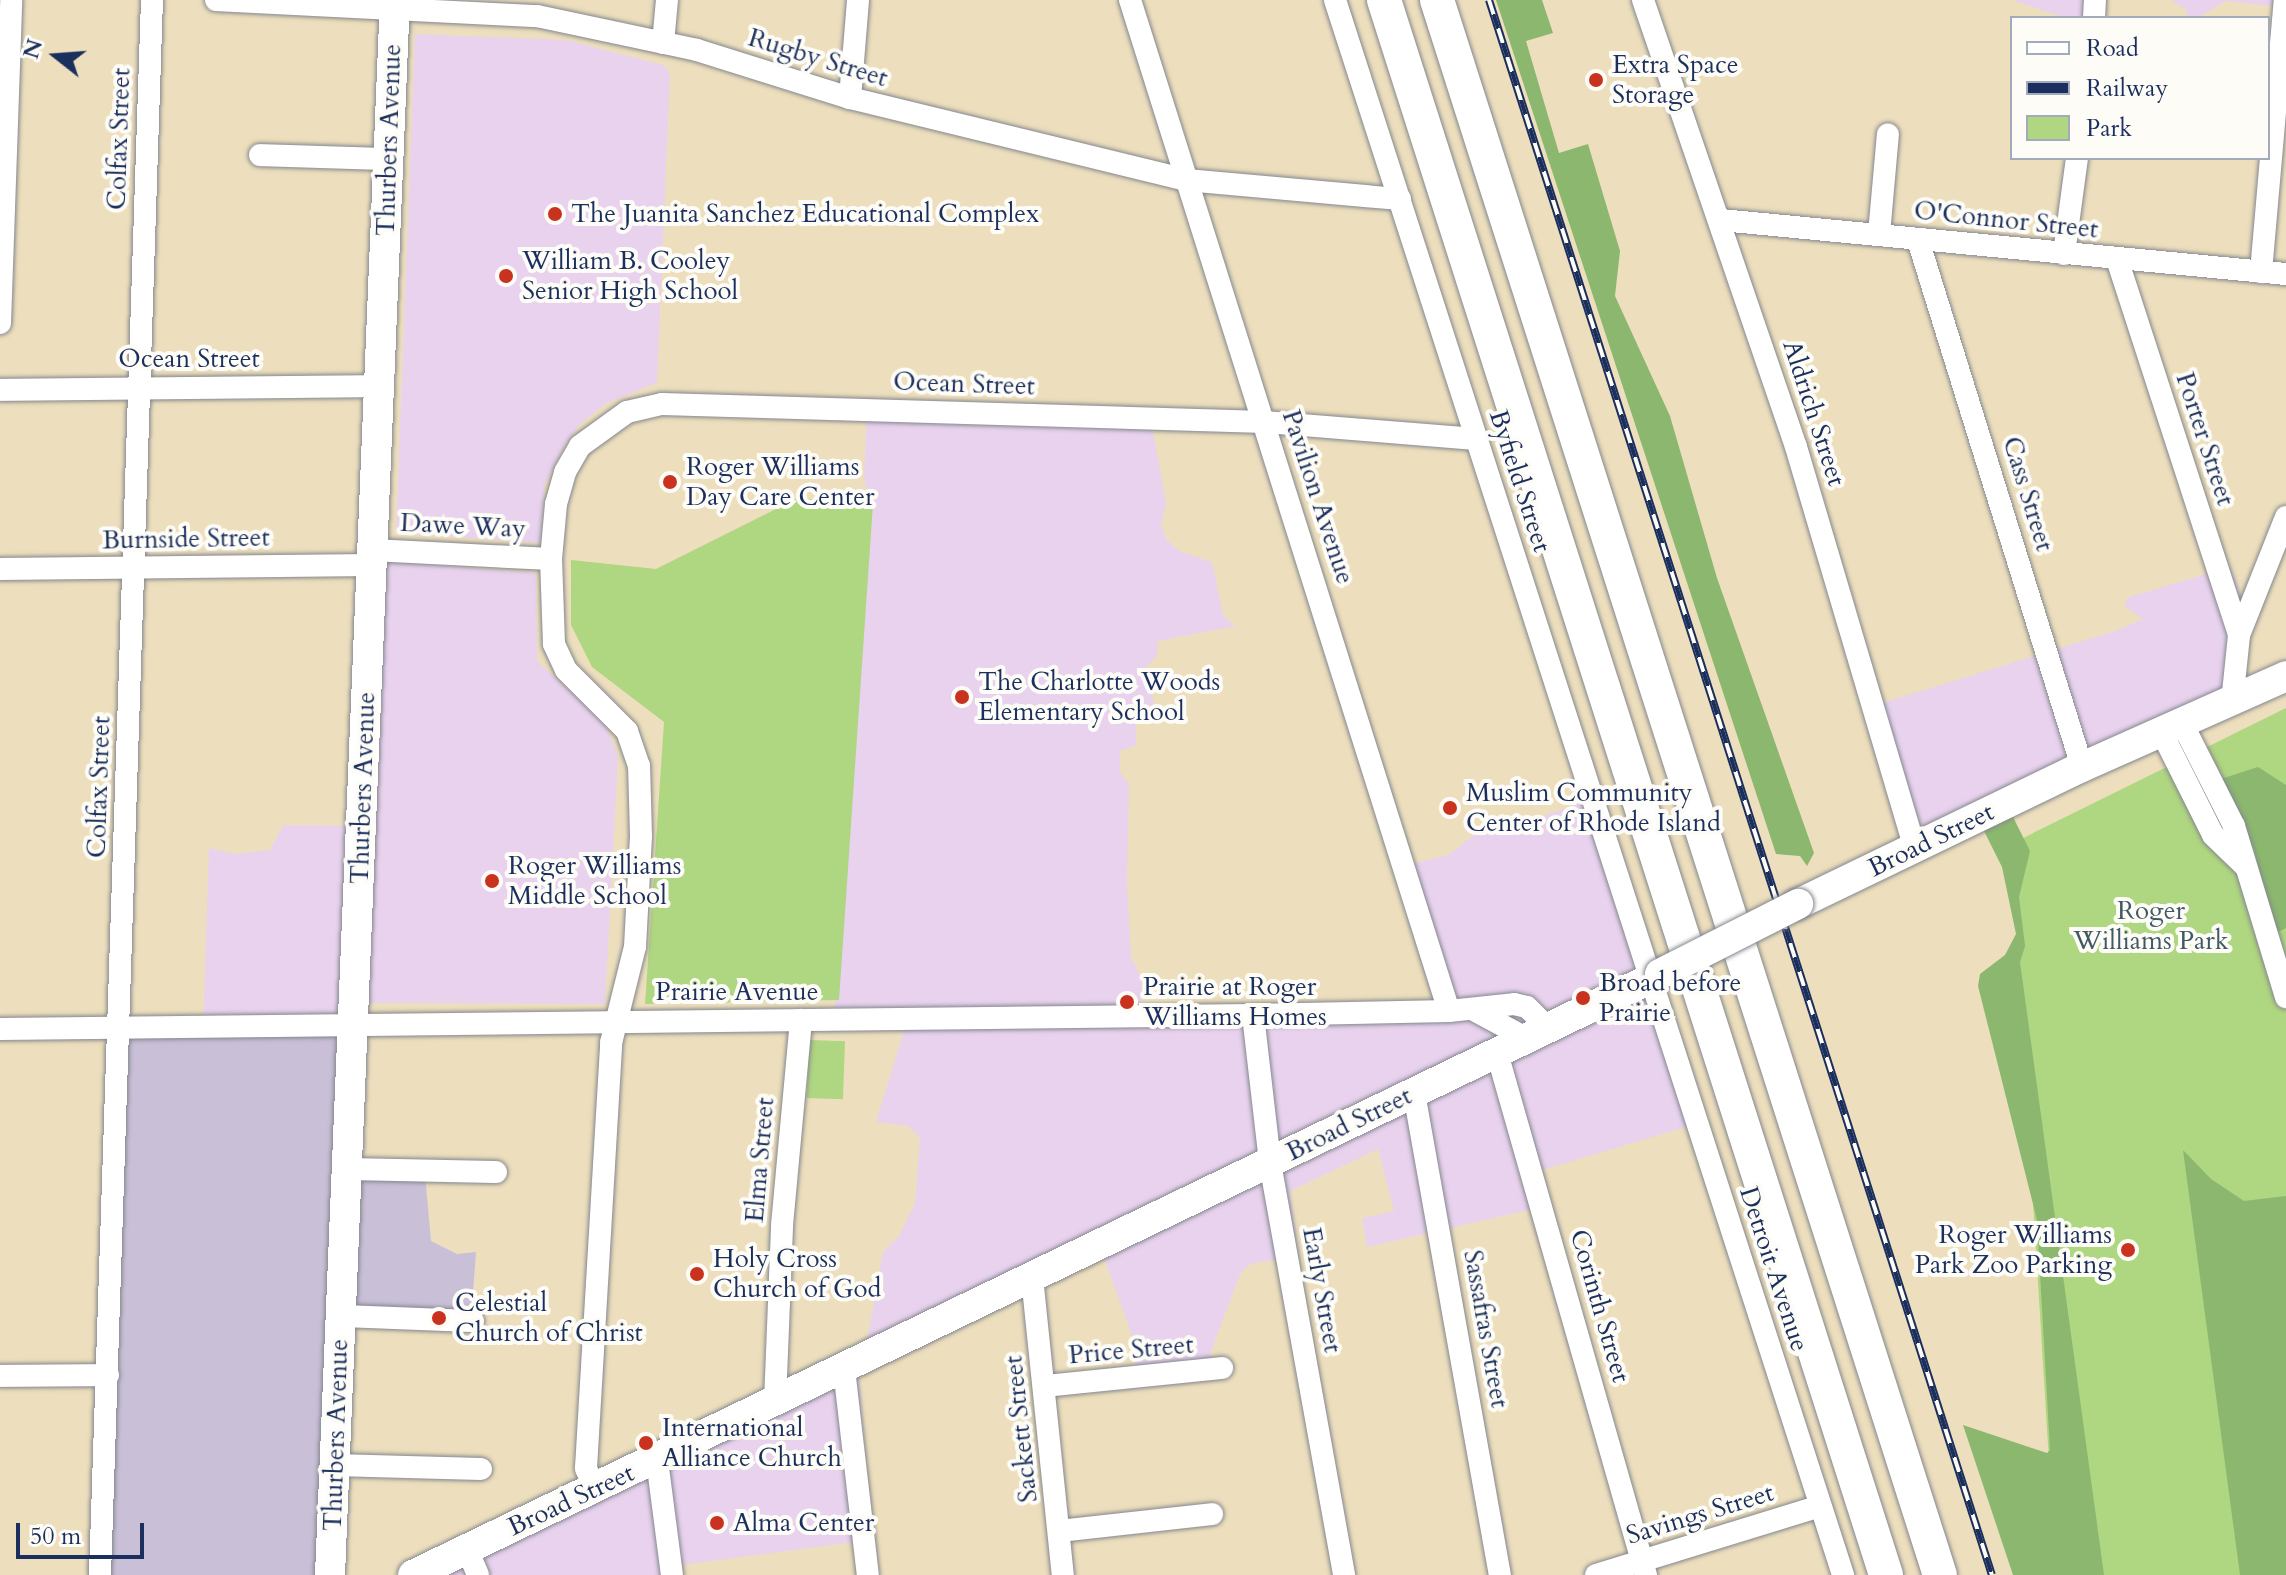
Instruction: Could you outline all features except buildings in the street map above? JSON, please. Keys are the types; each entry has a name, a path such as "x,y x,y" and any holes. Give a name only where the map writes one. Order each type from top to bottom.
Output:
{"highway":[{"path":"1384,0 1886,1575"},
{"path":"1437,0 1940,1575"}],"main road":[{"name":"Thurbers Avenue","path":"330,1575 395,4"},
{"name":"Broad Street","path":"413,1575 472,1562 594,1488 1655,977 2082,767 2232,703 2286,676"}],"street":[{"path":"0,323 11,0"},
{"name":"Colfax Street","path":"100,1575 152,0"},
{"name":"Rugby Street","path":"216,0 537,8 850,98 1186,180 1400,199"},
{"path":"663,43 667,0"},
{"path":"850,98 858,0"},
{"name":"Pavilion Avenue","path":"1130,0 1449,1011"},
{"name":"Byfield Street","path":"1335,0 1655,977"},
{"name":"Aldrich Street","path":"1643,0 1721,220 1796,447 1915,848"},
{"path":"2261,272 2285,0"},
{"path":"1879,234 1888,134"},
{"path":"260,155 389,159"},
{"path":"2064,254 2077,160"},
{"name":"O'Connor Street","path":"1721,220 2286,274"},
{"name":"Cass Street","path":"1918,240 2082,767"},
{"name":"Porter Street","path":"2117,259 2239,635"},
{"name":"Ocean Street","path":"0,390 379,386"},
{"name":"Ocean Street","path":"594,1488 586,1468 611,1043 635,947 639,766 627,731 566,670 554,644 551,559 556,504 565,472 580,446 627,412 662,404 1265,422 1477,439"},
{"path":"2232,703 2239,635 2286,517"},
{"name":"Dawe Way","path":"372,557 551,559"},
{"name":"Burnside Street","path":"0,569 134,568 372,557"},
{"path":"2173,729 2213,835 2245,866 2286,997"},
{"name":"Detroit Avenue","path":"1655,977 1843,1575"},
{"name":"Prairie Avenue","path":"0,1029 1473,1010 1536,1032"},
{"name":"Early Street","path":"1253,1015 1270,1163 1344,1575"},
{"name":"Elma Street","path":"775,1402 782,1225 801,1020"},
{"name":"Corinth Street","path":"1497,1053 1644,1568"},
{"name":"Sassafras Street","path":"1414,1093 1500,1575"},
{"path":"347,1169 496,1172"},
{"name":"Sackett Street","path":"1032,1277 1063,1575"},
{"path":"341,1316 473,1321"},
{"name":"Price Street","path":"1045,1386 1222,1368"},
{"path":"844,1369 868,1575"},
{"path":"0,1376 108,1375"},
{"path":"657,1460 672,1575"},
{"path":"334,1465 481,1469"},
{"name":"Savings Street","path":"1596,1575 1644,1568 1820,1506"},
{"path":"1059,1531 1212,1514"}],"shaded area":[{"path":"2012,0 2096,0 2094,16 2060,16"},
{"path":"2171,0 2284,0 2282,7 2226,1 2200,16 2188,16 2186,9"},
{"path":"415,34 566,40 663,65 670,73 657,383 607,403 580,424 563,447 544,487 541,543 396,533"},
{"path":"867,412 1151,421 1166,503 1161,525 1166,539 1179,551 1212,562 1223,615 1235,626 1158,641 1157,655 1145,669 1155,708 1136,725 1136,745 1120,751 1120,772 1129,785 1127,881 1131,957 1142,979 1141,1012 1446,1017 1406,865 1448,855 1474,835 1502,831 1588,800 1702,1122 1539,1171 1547,1206 1367,1247 1362,1218 1394,1211 1378,1149 1290,1191 1299,1257 1252,1263 1241,1272 1211,1351 1211,1365 1137,1373 1131,1333 1102,1252 862,1368 883,1252 899,1236 915,1203 920,1138 908,1126 876,1122 908,1018 834,1017 870,512 864,474"},
{"name":"Roger Williams Middle School","path":"383,561 536,573 537,661 606,725 618,758 605,1004 367,1003"},
{"path":"2230,567 2248,614 2225,698 1923,853 1876,705 2115,631 2143,619 2124,606 2129,597"},
{"path":"283,825 362,826 357,1020 203,1027 209,848 234,854 270,850"},
{"path":"352,1025 351,1165 425,1174 431,1241 457,1254 476,1252 471,1319 348,1315 332,1575 103,1575 119,1032"},
{"path":"859,1374 870,1540 674,1566 673,1575 439,1575"}],"green space":[{"path":"1496,0 1542,0 1553,33 1526,41 1559,153 1588,144 1620,251 1615,296 1670,416 1717,578 1814,853 1807,866 1800,856 1776,854"},
{"path":"798,498 873,504 839,1000 645,1004 664,722 592,667 571,625 571,560 656,569"},
{"name":"Roger Williams Park","path":"2286,708 2286,1575 2056,1575 2011,844"},
{"path":"2258,767 2286,785 2286,928 2276,933 2254,850 2221,779"},
{"path":"2011,813 2030,851 2019,897 2025,946 2020,962 2104,1575 2013,1575 1963,1425 2047,1453 2050,1450 2037,1220 1978,986 1980,974 2005,955 2016,934 2002,867 1982,827"},
{"path":"809,1040 845,1041 843,1099 807,1098"},
{"path":"2183,1150 2211,1179 2244,1201 2286,1196 2286,1575 2240,1575"}],"railway":[{"path":"1489,0 1992,1575"}],"place":[{"name":"Extra Space Storage","path":"1596,80"},
{"name":"The Juanita Sanchez Educational Complex","path":"555,214"},
{"name":"William B. Cooley Senior High School","path":"506,276"},
{"name":"Roger Williams Day Care Center","path":"670,482"},
{"name":"The Charlotte Woods Elementary School","path":"962,697"},
{"name":"Muslim Community Center of Rhode Island","path":"1450,808"},
{"name":"Roger Williams Middle School","path":"492,881"},
{"name":"Broad before Prairie","path":"1583,998"},
{"name":"Prairie at Roger Williams Homes","path":"1127,1002"},
{"name":"Roger Williams Park Zoo Parking","path":"2128,1250"},
{"name":"Holy Cross Church of God","path":"697,1274"},
{"name":"Celestial Church of Christ","path":"439,1318"},
{"name":"International Alliance Church","path":"646,1443"},
{"name":"Alma Center","path":"717,1523"}]}
